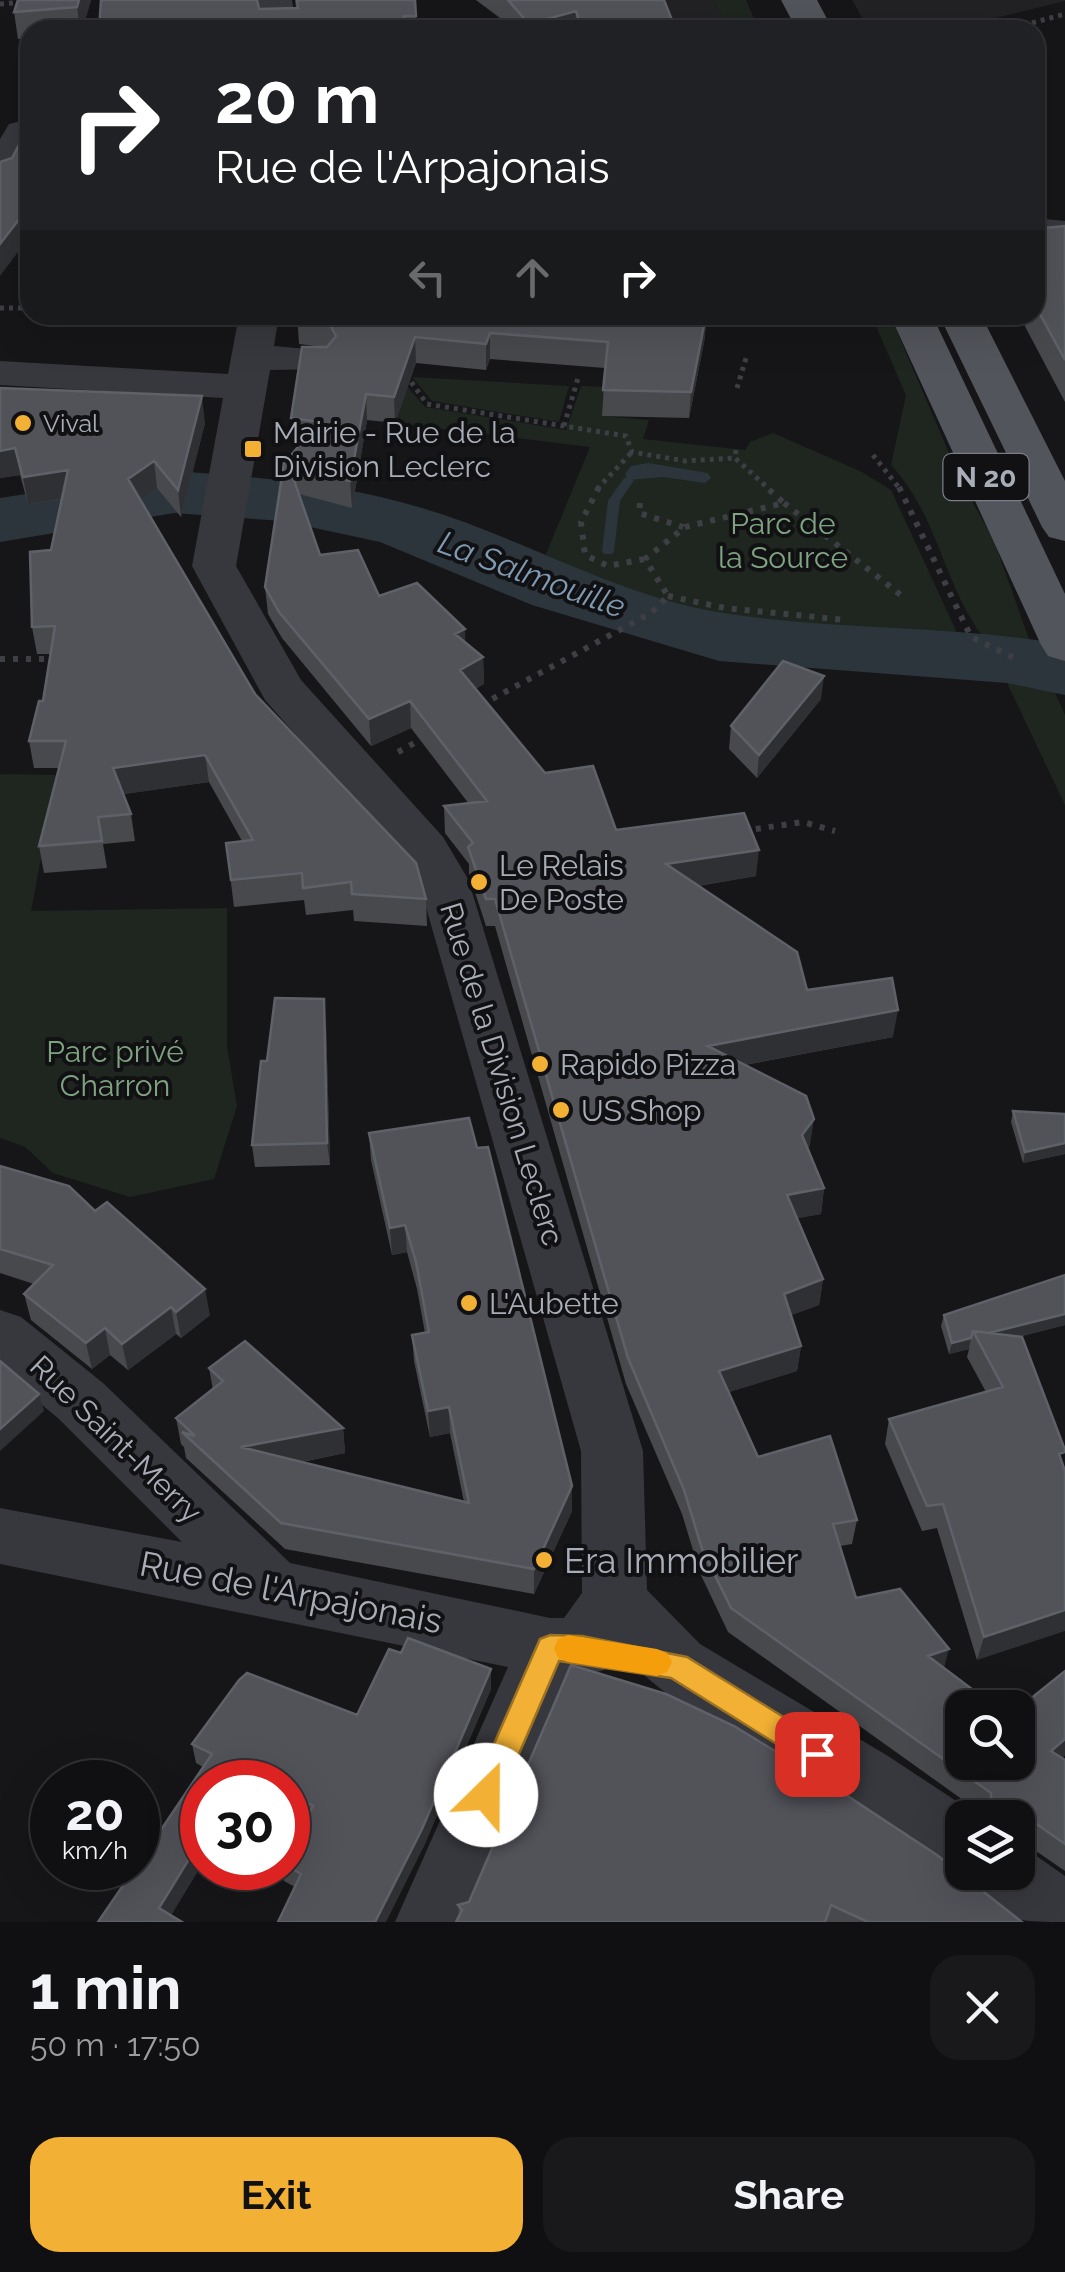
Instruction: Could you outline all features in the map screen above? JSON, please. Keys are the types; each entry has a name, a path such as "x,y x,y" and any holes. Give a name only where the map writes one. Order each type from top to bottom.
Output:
{"main road":[{"name":"N 20","path":"916,325 1064,642"},
{"name":"N 20","path":"965,325 1065,527"}],"street":[{"path":"0,173 20,136"},
{"name":"Rue de la Division Leclerc","path":"257,325 214,566 282,690 425,849 444,878 612,1450 582,1632"},
{"path":"0,373 242,404 315,360"},
{"name":"Rue Saint-Merry","path":"0,1335 81,1401 272,1589"},
{"name":"Rue de l'Arpajonais","path":"0,1536 477,1628 582,1632 677,1666 864,1779 945,1834"},
{"path":"432,1922 582,1632"},
{"path":"1026,1890 1065,1920"}],"path":[{"path":"0,4 29,1"},
{"path":"737,388 747,355"},
{"path":"403,366 427,404 626,436 632,452"},
{"path":"564,426 578,378"},
{"path":"735,458 736,450"},
{"path":"784,504 685,527 645,559 608,566 585,554 579,530 620,456 632,452 685,461 735,458 784,504 816,524 902,596"},
{"path":"873,455 900,488 971,637 1014,658"},
{"path":"640,504 639,513 685,527"},
{"path":"645,559 668,596 725,608 846,620"},
{"path":"465,714 638,622 668,596"},
{"path":"0,659 60,659"},
{"path":"358,776 434,731"},
{"path":"726,834 803,822 835,831"}],"shaded area":[{"path":"476,0 713,0 723,20 503,20"},
{"path":"852,0 1065,0 988,20 863,20"},
{"path":"648,463 708,473 711,478 705,483 663,477 628,480 625,474 631,466"}],"green space":[{"path":"713,0 746,0 755,20 723,20"},
{"path":"875,325 894,325 963,486 993,538 1034,653 996,644 978,630 919,504 891,465 906,395"},
{"name":"Parc de la Source","path":"399,377 425,407 566,430 581,386 607,387 602,416 649,420 643,439 745,450 750,442 773,433 862,472 891,490 960,639 810,638 731,631 537,576 590,447 395,423 403,399"},
{"path":"412,377 569,386 559,422 432,401"},
{"path":"999,666 1047,675 1065,715 1065,805"},
{"name":"Parc privé Charron","path":"0,774 57,775 31,911 227,908 227,1047 237,1106 214,1179 130,1197 53,1173 25,1147 0,1138"}],"building":[{"path":"18,0 79,0 77,7 14,12"},
{"path":"101,0 257,0 259,9 298,8 297,0 415,0 416,16 404,16 404,20 100,20"},
{"path":"508,0 664,0 672,20 579,20 576,11 543,20 526,20"},
{"path":"20,143 20,218 0,244 0,162 12,158"},
{"path":"1065,226 1065,360 1045,323 1045,228"},
{"path":"330,325 704,325 691,392 603,390 608,342 490,333 486,344 415,337 394,397 366,394 350,481 289,466 320,555 358,550 379,596 417,583 465,629 455,634 483,657 460,670 545,773 593,766 616,830 744,813 759,850 666,864 797,952 807,990 892,978 898,1010 708,1046 806,1096 814,1119 802,1135 824,1188 787,1195 823,1279 784,1294 801,1346 719,1371 758,1457 830,1436 857,1520 833,1524 856,1598 900,1589 949,1649 928,1656 973,1690 945,1690 945,1760 731,1608 702,1549 684,1490 628,1358 495,899 486,899 468,847 473,843 444,806 487,801 410,701 369,719 279,612 265,587 285,456 287,460 319,422 291,418 302,347 327,347 336,336"},
{"path":"0,388 202,396 178,490 154,461 128,479 255,694 416,863 426,899 352,894 351,882 303,888 302,873 231,880 226,843 253,840 205,755 113,768 131,814 98,817 102,841 39,846 66,741 29,741 39,701 43,701 55,626 32,627 30,552 51,550 68,470 23,477 15,448 0,451"},
{"path":"783,661 824,676 759,755 731,726"},
{"path":"275,998 324,999 327,1143 252,1145 261,1061 267,1061"},
{"path":"1013,1111 1065,1114 1065,1143 1025,1152"},
{"path":"469,1118 477,1148 488,1147 572,1486 534,1569 281,1523 182,1432 195,1436 176,1418 223,1381 209,1368 245,1341 343,1428 241,1447 469,1503 449,1407 428,1411 412,1335 429,1332 416,1262 405,1225 390,1228 369,1133"},
{"path":"0,1166 69,1186 95,1211 107,1202 205,1289 176,1312 171,1307 122,1344 105,1328 86,1343 24,1294 53,1265 0,1249"},
{"path":"1065,1275 1065,1314 989,1333 973,1331 971,1338 952,1343 944,1315"},
{"path":"973,1331 1022,1337 1065,1450 1059,1454 1065,1471 1065,1610 984,1637 943,1504 927,1506 889,1419 1003,1387"},
{"path":"0,1361 39,1394 0,1429"},
{"path":"408,1638 491,1669 422,1829 375,1922 278,1922 293,1890 310,1890 310,1760 208,1760 212,1754 192,1744 247,1673 357,1715 389,1649 401,1653"},
{"path":"571,1665 666,1694 734,1726 937,1855 945,1861 945,1890 981,1890 1022,1922 868,1922 831,1905 825,1922 456,1922 462,1910 458,1905 469,1902"},
{"path":"1065,1671 1065,1739 1051,1751 1065,1760 1065,1844 1035,1823 1035,1800 994,1800 991,1793 973,1780 1035,1780 1035,1695"},
{"path":"180,1802 180,1874 159,1908 182,1922 98,1922 120,1890 160,1890 160,1831"}],"waterway":[{"path":"608,551 614,501 628,480"},
{"name":"La Salmouille","path":"0,520 174,492 282,500 400,524 558,589 719,637 1007,659 1065,670"}],"slow traffic":[{"path":"568,1648 657,1662"}],"place":[{"name":"Vival","path":"23,423"},
{"name":"Mairie - Rue de la Division Leclerc","path":"253,449"},
{"name":"Le Relais De Poste","path":"479,882"},
{"name":"Rapido Pizza","path":"540,1064"},
{"name":"US Shop","path":"561,1110"},
{"name":"L'Aubette","path":"469,1303"},
{"name":"Era Immobilier","path":"544,1560"}],"route":[{"path":"486,1795 550,1648 582,1649 677,1666 817,1754"}]}
